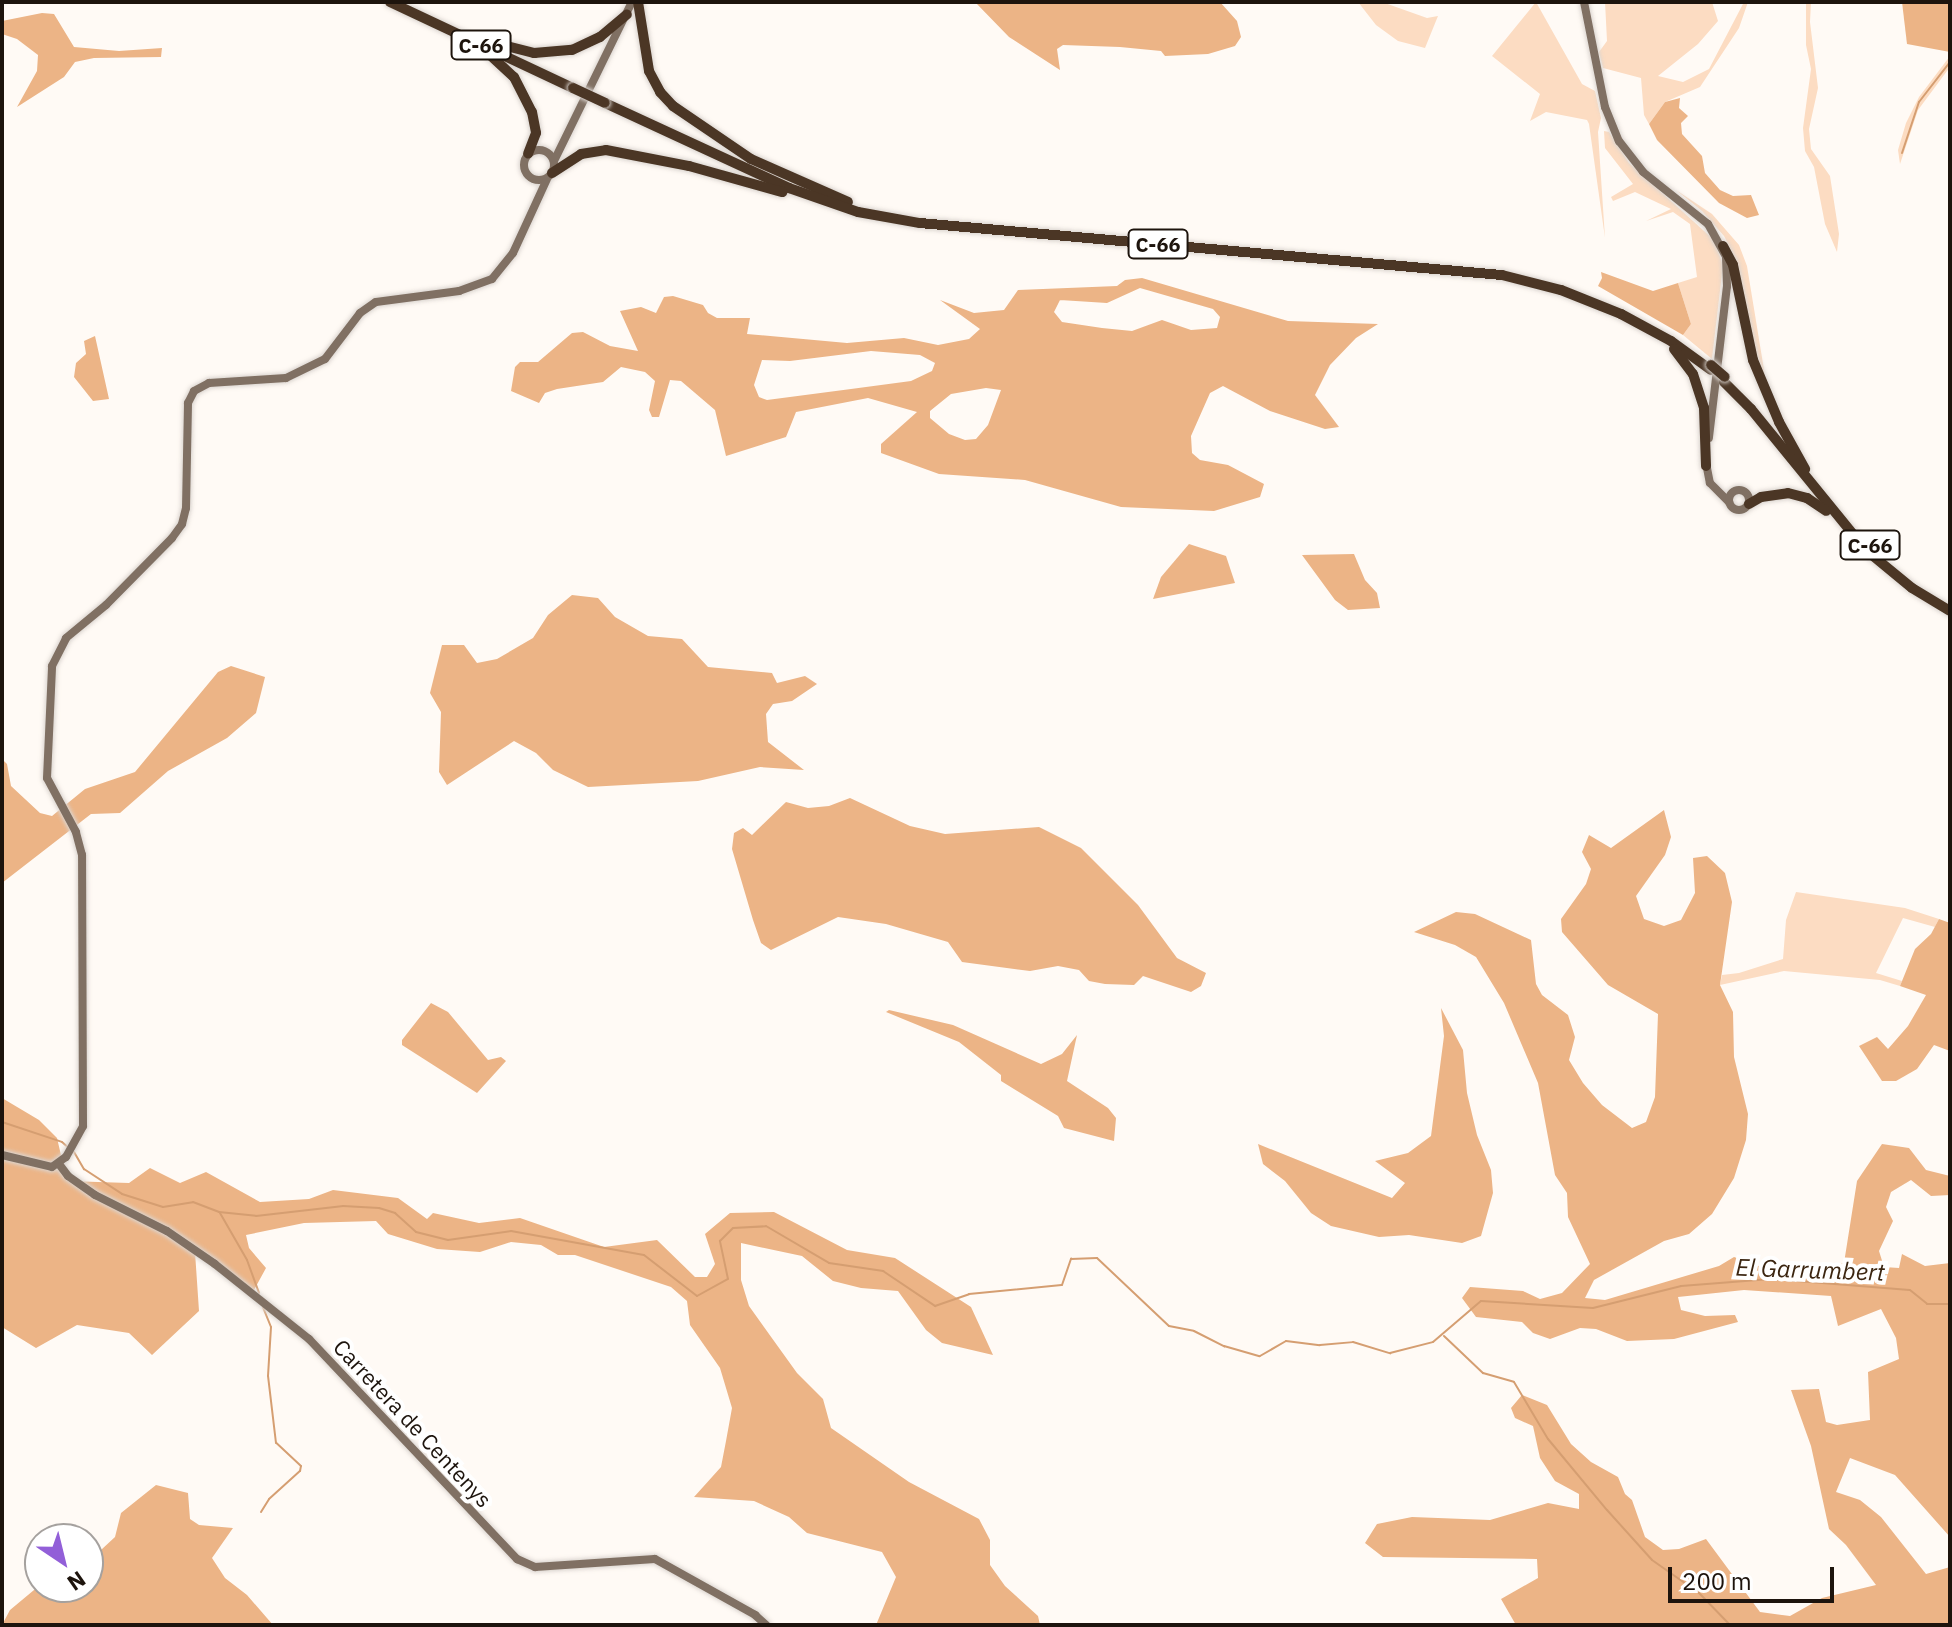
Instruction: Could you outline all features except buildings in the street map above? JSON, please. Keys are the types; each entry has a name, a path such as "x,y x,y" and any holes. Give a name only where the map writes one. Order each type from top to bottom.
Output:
{"highway":[{"name":"C-66","path":"390,2 606,101 846,205 920,223 1478,272 1561,290 1648,327 1711,368"},
{"name":"C-66","path":"403,2 574,86"},
{"path":"635,2 646,60 653,81 666,100 751,159 846,205"},
{"path":"487,41 534,53 572,50 600,37 627,14"},
{"path":"463,37 501,63 522,89 536,133 528,154"},
{"path":"551,171 581,154 620,151 846,205"},
{"name":"C-66","path":"846,205 920,217 1506,270 1568,286 1627,310 1676,338 1755,406 1805,469 1882,556 1950,608"},
{"path":"1723,246 1733,265 1753,360 1779,422 1805,469"},
{"path":"1648,327 1679,354 1696,382 1704,408 1706,466"},
{"name":"C-66","path":"1724,380 1849,531 1890,572 1950,608"},
{"path":"1749,504 1761,497 1798,495 1815,502 1849,531"}],"street":[{"path":"2,1155 43,1166 62,1160 79,1136 85,1094 82,855 73,825 47,778 46,761 57,651 66,638 128,583 182,524 186,508 188,403 194,391 209,383 286,378 325,359 360,313 376,302 459,291 492,279 513,253 562,140 583,106 635,2"},
{"path":"1584,2 1605,107 1619,141 1649,178 1708,224 1723,246 1727,286 1706,466 1710,483 1719,492 1738,511 1749,504 1745,492 1719,492"},
{"path":"538,197 523,164 528,154 562,140"},
{"path":"542,150 551,171"},
{"path":"529,177 536,181 551,171"},
{"path":"1729,502 1733,492"},
{"name":"Carretera de Centenys","path":"62,1160 68,1176 95,1195 167,1231 245,1286 309,1339 517,1559 540,1567 655,1559 755,1615 766,1625"}],"shaded area":[{"path":"975,2 1220,2 1237,21 1241,37 1235,46 1208,54 1165,56 1161,51 1063,45 1057,49 1060,70 1009,37"},
{"path":"1358,2 1382,2 1427,18 1438,16 1425,48 1398,41 1376,25"},
{"path":"1536,2 1582,84 1595,91 1601,118 1598,132 1605,238 1587,120 1546,112 1530,121 1540,94 1492,56"},
{"path":"1605,2 1712,2 1718,21 1698,44 1658,76 1683,82 1709,69 1744,2 1748,2 1739,28 1700,87 1665,102 1649,124 1644,115 1641,78 1603,68 1599,52 1607,41"},
{"path":"1806,2 1811,2 1810,22 1818,88 1809,129 1811,149 1830,176 1839,234 1837,252 1825,224 1814,167 1805,151 1803,128 1811,69 1806,45"},
{"path":"1902,2 1950,2 1950,52 1907,44"},
{"path":"42,13 54,14 74,47 119,51 162,48 161,57 94,58 75,62 64,77 17,107 37,71 38,55 17,39 2,34 2,21"},
{"path":"1950,56 1950,67 1918,110 1900,164 1898,150 1906,123 1919,97"},
{"path":"1680,98 1679,108 1688,116 1681,123 1682,134 1702,156 1705,173 1720,190 1733,196 1751,195 1759,215 1747,218 1719,203 1657,140 1649,124 1665,102"},
{"path":"1604,131 1609,132 1629,163 1714,240 1723,265 1712,359 1683,335 1691,324 1678,283 1697,277 1690,224 1673,212 1646,221 1671,209 1635,192 1613,201 1611,197 1633,184 1605,148"},
{"path":"1676,190 1712,214 1739,245 1747,266 1765,376 1753,344 1736,260 1724,236 1702,211"},
{"path":"1601,272 1653,291 1678,283 1691,324 1683,335 1598,286"},
{"path":"1142,278 1288,321 1378,324 1356,338 1330,365 1315,395 1339,427 1325,429 1270,411 1223,386 1210,393 1191,436 1192,453 1200,460 1228,465 1264,484 1260,497 1214,511 1121,507 1025,480 939,474 881,453 881,444 917,412 868,398 796,412 786,437 726,456 715,410 681,381 670,380 659,417 652,417 649,410 655,381 645,372 621,367 603,382 545,393 539,403 511,391 515,367 520,362 538,362 572,333 583,332 610,346 638,351 620,311 641,307 656,313 664,297 673,296 703,305 708,313 717,318 750,318 747,334 847,343 904,338 938,345 969,339 980,329 940,300 974,313 1004,310 1018,290 1117,286 1125,280","holes":["1140,288 1213,309 1220,317 1217,328 1191,330 1162,320 1132,331 1062,322 1054,312 1060,300 1107,303","871,351 920,355 935,363 932,371 911,381 767,400 759,397 754,385 762,360 790,361","986,388 1001,390 988,425 976,439 965,440 949,434 930,418 930,411 951,394"]},
{"path":"95,336 109,399 93,401 74,377 76,363 86,354 84,341"},
{"path":"1189,544 1226,556 1235,583 1153,599 1161,577"},
{"path":"1354,554 1365,580 1377,593 1380,608 1348,610 1335,600 1302,555"},
{"path":"572,595 598,598 615,617 648,636 682,639 708,667 772,673 777,683 805,676 817,684 792,701 773,704 766,714 768,742 804,770 760,767 698,781 588,787 553,770 536,753 514,741 447,785 439,772 441,712 430,693 442,645 464,645 477,663 497,659 533,638 548,615"},
{"path":"231,666 265,677 256,713 227,738 168,771 120,813 91,814 2,883 2,759 7,764 11,786 40,813 52,816 85,789 135,772 218,672"},
{"path":"850,798 910,826 945,834 1039,827 1081,848 1138,905 1177,958 1206,973 1201,986 1191,992 1143,976 1134,985 1105,984 1089,981 1079,970 1058,966 1030,971 962,962 948,942 886,924 838,917 771,950 761,943 753,920 732,849 734,833 743,828 752,835 786,802 808,808 829,806"},
{"path":"1664,810 1671,837 1665,855 1636,896 1644,919 1664,926 1681,920 1695,893 1693,858 1707,856 1725,873 1732,902 1720,985 1733,1012 1734,1057 1748,1114 1746,1140 1734,1178 1712,1214 1689,1234 1664,1241 1594,1280 1585,1298 1605,1300 1719,1266 1734,1257 1767,1269 1821,1270 1844,1263 1857,1181 1882,1144 1909,1148 1926,1170 1950,1176 1950,1195 1931,1196 1911,1180 1891,1192 1886,1207 1893,1221 1879,1251 1884,1267 1899,1268 1902,1254 1925,1266 1950,1263 1950,1537 1895,1475 1850,1458 1836,1492 1860,1500 1881,1517 1926,1574 1950,1567 1950,1625 1516,1625 1501,1599 1538,1578 1537,1559 1383,1557 1365,1543 1377,1524 1412,1517 1490,1520 1548,1503 1579,1509 1579,1494 1555,1481 1540,1458 1533,1426 1515,1418 1511,1408 1522,1395 1547,1405 1571,1444 1591,1462 1618,1477 1625,1494 1632,1500 1645,1537 1663,1550 1679,1549 1706,1539 1760,1612 1790,1616 1822,1598 1876,1585 1846,1545 1829,1529 1811,1446 1791,1390 1819,1389 1826,1422 1837,1425 1870,1420 1868,1372 1899,1359 1896,1338 1881,1309 1838,1326 1831,1296 1744,1290 1678,1297 1681,1310 1705,1316 1735,1315 1738,1322 1674,1339 1627,1341 1596,1329 1580,1328 1550,1339 1533,1333 1522,1322 1476,1317 1462,1298 1470,1287 1523,1291 1540,1299 1562,1293 1590,1264 1568,1217 1567,1193 1555,1175 1538,1083 1504,1003 1476,957 1455,945 1414,932 1456,912 1475,914 1531,940 1536,984 1542,995 1568,1015 1575,1037 1569,1060 1583,1083 1602,1105 1632,1128 1646,1122 1655,1097 1658,1014 1608,985 1562,932 1561,919 1586,884 1591,869 1582,852 1589,835 1611,848"},
{"path":"1796,892 1905,908 1939,919 1935,927 1903,918 1876,973 1902,981 1900,986 1880,980 1784,971 1720,985 1722,975 1783,959 1786,920"},
{"path":"1939,919 1950,923 1950,1051 1934,1045 1917,1069 1896,1081 1882,1081 1859,1046 1877,1037 1888,1049 1908,1026 1926,995 1900,986 1915,949 1931,934"},
{"path":"431,1003 448,1012 488,1060 501,1057 506,1061 477,1093 402,1045 402,1040"},
{"path":"1441,1008 1463,1050 1467,1093 1477,1135 1491,1170 1493,1193 1481,1236 1462,1243 1409,1235 1379,1237 1331,1226 1311,1213 1285,1181 1263,1164 1258,1144 1392,1198 1405,1183 1375,1161 1408,1153 1431,1136 1444,1036"},
{"path":"889,1010 953,1025 1041,1064 1062,1054 1077,1035 1067,1081 1108,1108 1116,1118 1114,1141 1064,1128 1058,1116 1001,1081 1001,1075 959,1042 886,1012"},
{"path":"2,1098 39,1120 57,1138 67,1181 129,1183 150,1168 180,1183 206,1172 260,1202 309,1199 333,1190 398,1198 427,1219 433,1213 479,1223 520,1218 604,1247 657,1240 695,1277 707,1277 715,1264 705,1234 730,1213 774,1212 847,1250 895,1258 971,1307 993,1355 942,1343 926,1330 898,1291 861,1288 833,1281 802,1256 741,1243 741,1280 749,1306 797,1373 823,1399 831,1428 909,1482 979,1519 990,1540 990,1565 1005,1586 1038,1616 1040,1625 876,1625 896,1577 882,1552 807,1533 789,1517 754,1501 694,1497 721,1467 732,1408 720,1368 690,1325 687,1301 671,1287 575,1255 558,1255 541,1245 511,1242 480,1252 437,1249 388,1234 376,1221 304,1223 246,1235 249,1248 266,1268 254,1290 195,1252 199,1311 152,1355 129,1333 77,1325 36,1348 2,1327"},
{"path":"156,1485 188,1493 190,1519 199,1525 233,1528 212,1558 225,1578 247,1595 273,1625 2,1625 10,1610 24,1598 24,1603 104,1603 104,1547 115,1537 121,1513"}],"waterway":[{"path":"1902,153 1919,102 1950,62"},
{"name":"El Garrumbert","path":"2,1122 62,1142 69,1148"},
{"name":"El Garrumbert","path":"74,1152 84,1169 122,1194 163,1207 193,1202 219,1212 256,1216 343,1206 379,1208 395,1213 416,1232 448,1240 511,1231 644,1255 697,1296 728,1279 720,1241 733,1228 766,1226 829,1263 883,1271 935,1306 969,1294 1062,1285 1071,1259 1097,1258 1169,1326 1194,1331 1224,1346 1260,1356 1286,1341 1320,1345 1353,1342 1390,1353 1433,1342 1481,1301 1593,1308 1681,1286 1771,1279 1910,1290 1927,1304 1950,1304"},
{"path":"220,1213 247,1260 259,1293"},
{"path":"261,1512 269,1499 300,1471 301,1466 276,1443 268,1376 271,1327 263,1307"},
{"path":"1444,1336 1483,1373 1514,1382 1548,1439 1607,1510 1652,1560 1699,1593 1730,1625"}]}
